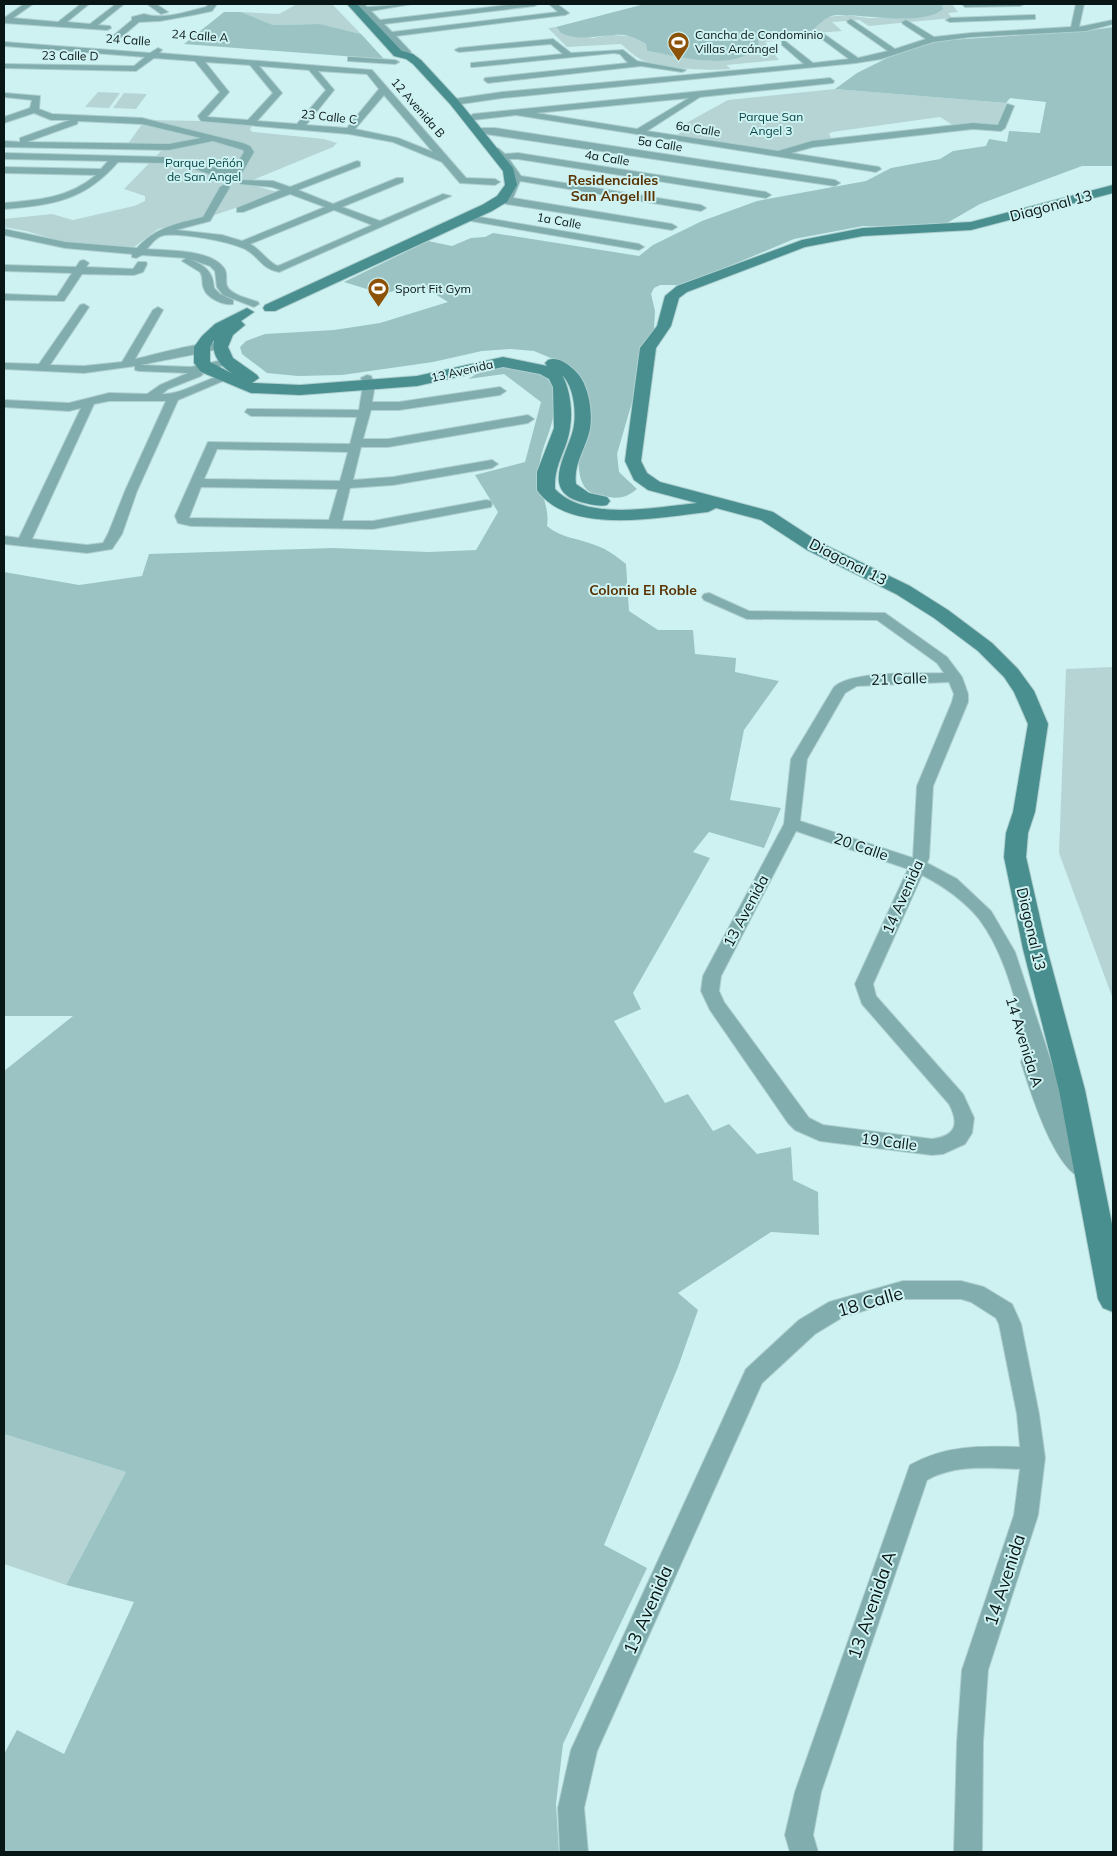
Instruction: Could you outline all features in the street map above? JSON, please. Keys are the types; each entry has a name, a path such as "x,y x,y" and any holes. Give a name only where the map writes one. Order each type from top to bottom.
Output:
{"street":[{"path":"5,21 29,4"},
{"path":"60,24 86,4"},
{"path":"91,27 120,4"},
{"path":"143,19 200,12 209,9 213,4"},
{"path":"340,4 400,59"},
{"path":"352,4 398,54 407,73"},
{"path":"363,6 408,4"},
{"path":"378,22 534,4"},
{"path":"389,35 563,14 565,12 553,4"},
{"path":"965,6 1020,4"},
{"path":"1074,30 1080,4"},
{"path":"115,41 143,19 152,5 164,12"},
{"path":"363,6 407,52 400,59"},
{"path":"971,35 948,19 1032,14 1027,32"},
{"path":"5,21 107,28"},
{"path":"851,21 894,52"},
{"path":"906,22 932,40"},
{"path":"454,107 498,95 856,61 932,40 971,35 1095,28 1113,22"},
{"path":"540,30 549,41"},
{"path":"820,34 856,61"},
{"path":"102,40 127,42"},
{"path":"451,41 488,80 498,95"},
{"path":"459,50 501,42 549,41 556,42 569,55"},
{"path":"784,43 811,65"},
{"name":"24 Calle","path":"4,44 369,72"},
{"name":"24 Calle A","path":"152,55 164,45 155,44"},
{"path":"11,51 18,45"},
{"path":"168,56 180,46"},
{"path":"42,68 64,48"},
{"path":"474,65 620,51 631,62 708,74"},
{"path":"90,69 109,52"},
{"name":"23 Calle D","path":"4,66 136,69 152,55"},
{"name":"23 Calle C","path":"198,58 225,92 202,116 204,119 349,131 403,130 447,160"},
{"path":"337,58 412,58 454,107 514,170 516,178 514,188 507,200 474,219 441,234 425,237"},
{"path":"251,122 278,93 252,63"},
{"path":"488,80 640,64"},
{"path":"300,126 330,90 311,67"},
{"name":"12 Avenida B","path":"369,72 385,88 403,130 447,160 465,182 495,180"},
{"path":"430,97 454,107 518,113 830,81"},
{"path":"4,87 22,88"},
{"path":"349,131 385,88"},
{"path":"637,133 702,94"},
{"path":"4,95 37,98 34,110"},
{"path":"778,154 812,144 973,126 1001,128 1010,106"},
{"path":"205,368 202,347 207,339 220,327 471,206 489,192 495,180 488,165 462,133 454,107"},
{"path":"4,120 34,110 76,130 123,146 179,146 211,139"},
{"name":"6a Calle","path":"518,113 876,169"},
{"path":"123,146 142,121"},
{"path":"4,268 137,272 140,257 152,237 164,232 210,222 217,217 249,152 247,148 142,121 76,130 8,144"},
{"path":"8,144 76,130"},
{"name":"5a Calle","path":"479,132 495,131 835,183"},
{"path":"462,133 479,132"},
{"path":"4,403 69,407 109,397 173,398 210,381 226,370 220,346 230,328 256,308 425,237 487,208 507,193 511,185 509,171 479,132"},
{"path":"4,156 164,160"},
{"name":"4a Calle","path":"503,157 518,156 766,195"},
{"path":"7,201 36,204 72,196 105,172 115,159"},
{"path":"240,210 357,164"},
{"path":"199,169 235,182 260,184 288,192 378,226"},
{"path":"4,170 105,172"},
{"path":"516,178 701,208"},
{"path":"242,244 400,180"},
{"name":"Diagonal 13","path":"1113,189 1066,204 971,226 863,232 802,244 682,289 672,296 664,326 648,348 633,461 640,476 654,486 767,516 812,546 903,590 941,614 985,647 1011,673 1024,691 1038,724 1024,812 1017,833 1015,857 1035,949 1072,1090 1113,1299"},
{"path":"164,232 213,237 242,244 265,259 272,268 279,269 446,196"},
{"path":"507,200 672,228"},
{"name":"1a Calle","path":"474,219 639,247"},
{"path":"4,232 50,243 79,245 140,257 192,262 204,270 208,276 209,288 216,296 256,308"},
{"path":"4,236 52,248 79,245 92,239 124,241"},
{"path":"5,304 60,299 86,260"},
{"path":"42,368 84,307"},
{"path":"126,365 158,310"},
{"path":"4,366 93,369 126,365 202,347 220,346"},
{"name":"13 Avenida","path":"368,382 418,373 474,359 504,355 531,357 555,364 570,373 579,386 582,428 565,470 568,486 577,495 592,500 623,503 692,496"},
{"name":"13 Avenida","path":"205,368 226,370 251,388 276,391 336,384 452,375 479,366 504,362 544,370 555,376 561,387 562,428 546,472 546,490 558,502 586,512 614,515 727,505"},
{"path":"126,365 143,369 183,370 205,368"},
{"path":"150,397 169,384 205,368"},
{"path":"334,526 364,410 368,382"},
{"path":"251,412 364,410 500,390"},
{"path":"4,540 87,549 107,546 116,534 131,491 173,398"},
{"path":"24,542 89,403"},
{"path":"486,504 373,525 334,526 191,522 183,520 182,516 198,483 212,445 388,444 528,419"},
{"path":"198,483 344,485 393,481 492,464"},
{"path":"709,597 747,615 880,616 942,660 956,677"},
{"name":"21 Calle","path":"844,685 857,681 956,677"},
{"name":"14 Avenida","path":"956,677 961,694 960,702 925,786 922,809 923,842 918,866 866,977 864,989 874,1006 956,1099 964,1115 965,1123"},
{"name":"13 Avenida","path":"802,1124 716,1005 710,985 714,971 792,824 799,759 839,690 844,685"},
{"name":"20 Calle","path":"792,824 918,866 956,886"},
{"name":"14 Avenida A","path":"956,886 985,915 1009,957 1056,1105 1085,1156"},
{"name":"14 Avenida A","path":"973,903 975,919 996,952 1046,1111 1067,1150 1088,1175"},
{"name":"19 Calle","path":"802,1124 820,1133 830,1135 932,1147 955,1142 960,1136 965,1123"},
{"name":"18 Calle","path":"754,1376 807,1327 837,1308 903,1290 961,1290 976,1294 1004,1311"},
{"name":"14 Avenida","path":"968,1852 970,1742 975,1670 1026,1515 1034,1458 1028,1414 1010,1324 1004,1311"},
{"name":"13 Avenida","path":"574,1852 571,1808 584,1750 754,1376"},
{"name":"13 Avenida A","path":"804,1852 799,1835 808,1792 918,1473 941,1460 964,1457 1034,1458"}],"green space":[{"path":"297,4 332,4 361,34 320,24 273,25 241,12 279,14"},
{"path":"942,4 952,4 958,12 948,13 952,18 869,26 859,20 832,22 842,31 815,33 818,37 765,42 779,60 726,65 731,69 711,70 651,63 634,55 621,44 567,47 548,28 556,27 558,31 593,38 610,35 631,36 646,44 647,51 710,61 734,58 758,39 826,17 847,15 868,18 910,18"},
{"name":"Parque San Angel 3","path":"835,89 1006,103 997,127 956,127 940,117 832,132 829,134 833,141 805,143 774,152 675,136 685,130 677,128 728,100"},
{"path":"98,92 120,93 109,108 85,107"},
{"path":"124,93 147,94 136,109 113,108"},
{"name":"Parque Peñón de San Angel","path":"145,120 203,121 252,125 250,130 253,132 324,139 337,143 333,147 248,182 249,184 277,192 268,197 203,219 158,229 134,247 64,242 4,227 4,219 52,214 73,220 134,206 145,201 145,196 124,189 163,149 127,145"},
{"path":"1113,667 1113,999 1059,853 1066,669"},
{"path":"4,1434 126,1472 66,1585 4,1564"}],"shaded area":[{"path":"645,4 942,4 943,9 934,14 907,19 849,15 833,16 801,36 763,37 758,39 759,46 748,54 735,59 720,61 690,59 647,51 646,44 633,37 624,35 569,36 561,33 556,27"},
{"path":"224,12 241,12 273,25 320,24 361,34 384,59 184,44"},
{"path":"1113,27 1113,166 1082,166 980,204 947,223 913,227 863,226 794,239 684,285 660,285 654,288 651,294 655,311 654,330 641,349 637,385 617,454 619,472 637,489 626,496 614,498 595,494 590,492 584,485 580,476 579,452 586,407 558,361 534,351 511,349 482,351 433,362 342,375 298,376 267,373 242,354 240,347 246,341 265,334 334,330 380,323 448,302 419,284 383,294 344,282 428,241 452,246 471,238 485,237 493,233 639,256 653,245 702,221 757,201 866,181 891,168 940,159 953,151 986,146 989,139 1007,142 1009,131 1040,133 1046,102 1010,98 1006,103 835,89 857,73 887,58 933,41 1086,31"},
{"path":"506,364 522,367 541,374 557,391 550,429 539,467 539,480 548,519 547,526 564,535 604,549 626,564 629,611 658,630 693,630 695,654 736,658 735,672 779,681 744,730 730,800 781,808 764,848 709,832 693,852 710,858 633,993 641,1009 614,1021 665,1103 688,1094 713,1131 729,1124 757,1154 791,1147 793,1180 818,1192 819,1235 771,1232 678,1293 698,1310 678,1367 604,1545 647,1568 563,1744 556,1804 559,1852 4,1852 4,1754 17,1730 64,1754 134,1602 66,1585 126,1472 4,1434 4,1071 73,1016 4,1016 4,572 79,585 142,576 149,554 334,548 428,552 476,550 498,512 475,475 525,462 541,402 504,374 468,379 480,372"}],"place":[{"name":"Cancha de Condominio Villas Arcángel","path":"679,61"},
{"name":"Sport Fit Gym","path":"379,308"}],"district":[{"name":"Residenciales San Angel III","path":"613,188"},
{"name":"Colonia El Roble","path":"643,590"}]}
